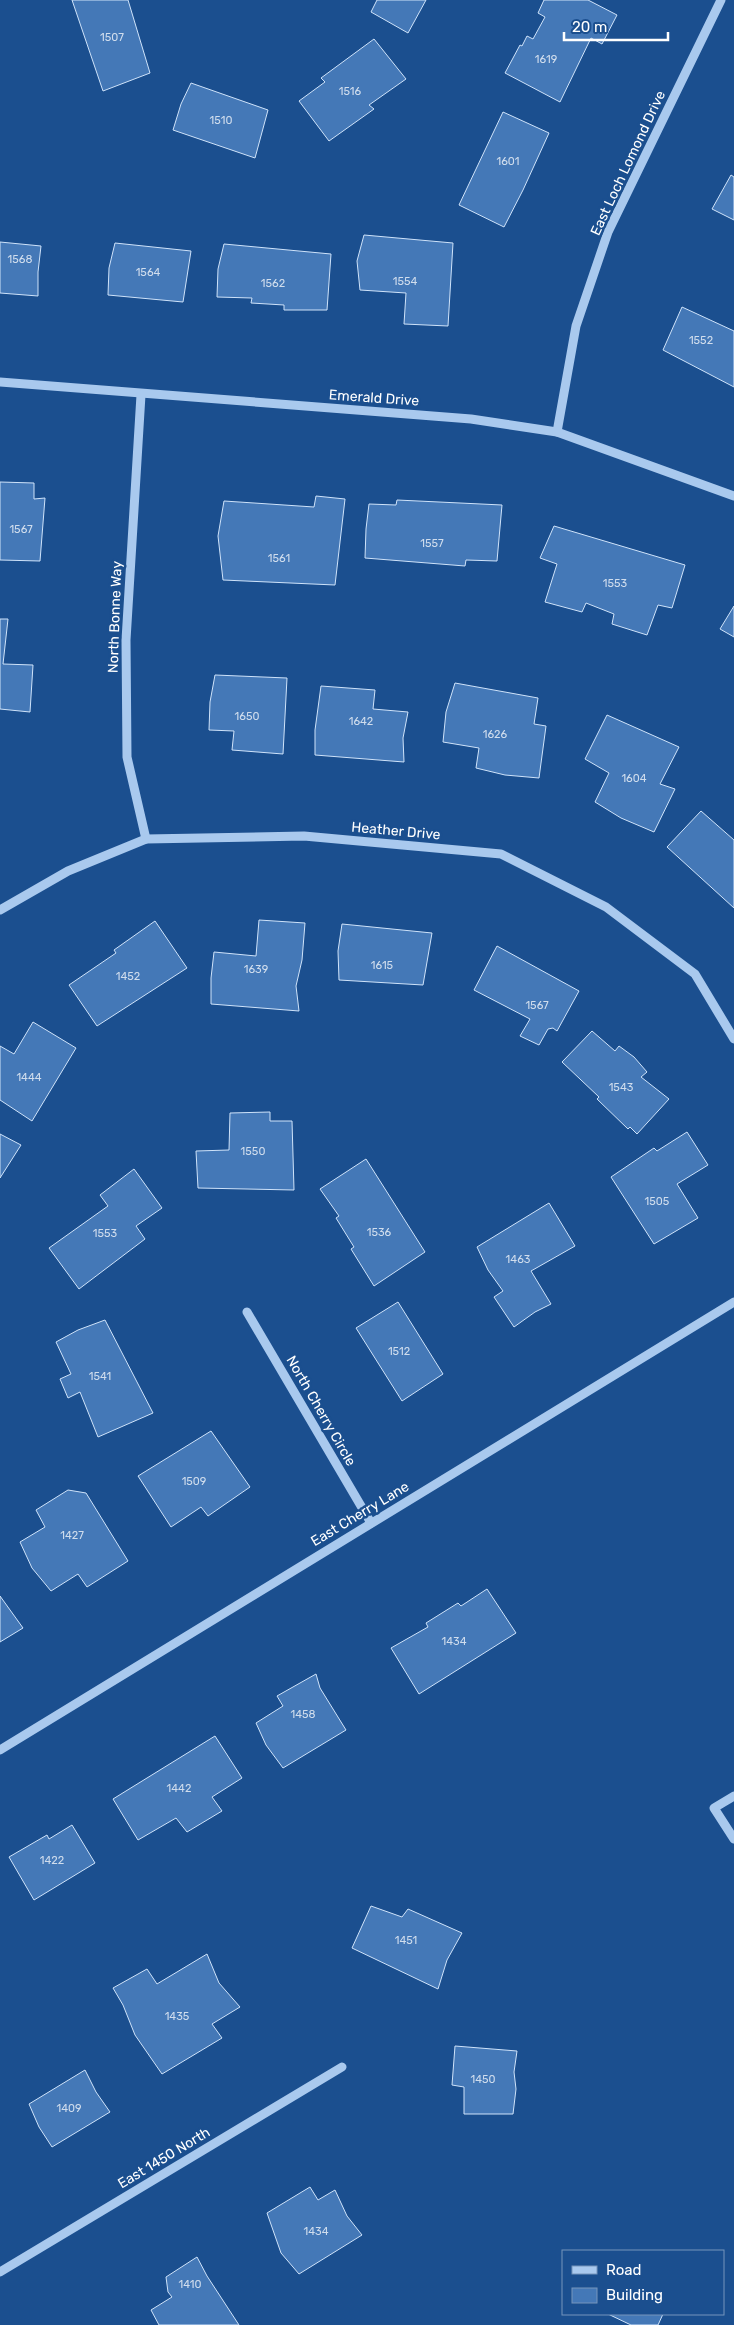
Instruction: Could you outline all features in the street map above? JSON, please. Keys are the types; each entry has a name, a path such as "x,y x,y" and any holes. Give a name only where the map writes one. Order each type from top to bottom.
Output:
{"street":[{"name":"East Loch Lomond Drive","path":"557,432 576,326 608,232 721,0"},
{"name":"Emerald Drive","path":"0,382 141,395 471,419 557,432 734,496"},
{"name":"North Bonne Way","path":"141,395 126,640 127,737 128,757 146,839"},
{"name":"Heather Drive","path":"0,910 68,871 146,839 304,836 501,854 606,907 695,974 734,1039"},
{"name":"East Cherry Lane","path":"0,1750 734,1302"},
{"name":"North Cherry Circle","path":"247,1312 371,1523"},
{"path":"734,1796 714,1808 734,1839"},
{"name":"East 1450 North","path":"0,2272 342,2067"}],"building":[{"path":"72,0 128,0 150,73 103,91"},
{"path":"377,0 426,0 408,33 371,12"},
{"path":"544,0 588,0 617,15 602,44 591,38 560,102 505,73 520,45 522,46 527,36 533,39 545,17 538,13"},
{"path":"374,39 406,79 369,105 374,109 329,141 299,101 325,82 321,78"},
{"path":"191,83 268,110 255,158 173,130 181,104"},
{"path":"503,112 549,133 504,227 459,205"},
{"path":"731,175 734,177 734,220 712,209"},
{"path":"364,235 453,243 448,326 404,324 406,293 360,290 357,261"},
{"path":"0,242 41,246 38,296 0,293"},
{"path":"115,243 191,251 183,302 108,295 109,268"},
{"path":"224,244 331,254 327,310 284,310 284,305 251,303 252,298 217,297 218,269"},
{"path":"682,307 734,331 734,387 663,350"},
{"path":"0,482 34,483 34,499 45,498 40,561 0,560"},
{"path":"316,496 345,499 335,585 223,580 218,536 224,501 314,507"},
{"path":"397,500 502,505 497,561 466,560 465,566 365,558 369,504 396,505"},
{"path":"554,526 685,565 672,608 658,605 647,635 612,624 614,614 586,603 582,612 545,602 557,564 540,558"},
{"path":"734,606 734,637 720,629"},
{"path":"0,619 8,619 3,664 33,665 30,712 0,709"},
{"path":"215,675 287,678 283,754 232,750 234,731 209,730 210,702"},
{"path":"455,683 538,698 534,724 546,726 539,778 505,775 476,768 479,748 443,742 446,712"},
{"path":"321,686 375,690 373,709 408,712 403,738 404,762 315,755 315,730"},
{"path":"607,715 679,747 660,784 675,789 654,832 621,818 595,802 609,773 585,759"},
{"path":"701,811 734,840 734,908 667,847"},
{"path":"259,920 305,923 302,960 296,986 299,1011 211,1004 214,952 256,956"},
{"path":"155,921 187,968 97,1026 69,985 116,953 114,950"},
{"path":"342,924 432,933 423,985 339,980 338,951"},
{"path":"497,946 579,991 557,1031 553,1028 548,1029 539,1045 520,1036 530,1019 474,990"},
{"path":"33,1022 76,1048 32,1121 0,1100 0,1046 14,1054"},
{"path":"592,1031 615,1051 619,1046 634,1057 647,1072 641,1077 669,1099 637,1134 630,1127 628,1129 597,1099 599,1097 562,1062"},
{"path":"270,1112 270,1121 292,1121 294,1190 198,1188 196,1151 229,1150 230,1113"},
{"path":"687,1132 708,1165 677,1184 698,1218 654,1244 611,1177 654,1148 657,1151"},
{"path":"0,1134 21,1145 0,1178"},
{"path":"366,1159 425,1252 374,1286 351,1249 354,1247 336,1218 339,1216 320,1189"},
{"path":"134,1169 162,1208 136,1226 145,1239 79,1289 49,1248 108,1206 100,1195"},
{"path":"549,1203 575,1246 531,1271 551,1304 535,1312 514,1327 494,1297 503,1291 488,1270 477,1247"},
{"path":"398,1302 443,1374 402,1401 356,1328"},
{"path":"105,1320 153,1413 98,1437 80,1392 68,1398 60,1379 71,1374 56,1342 78,1330"},
{"path":"211,1431 250,1487 208,1516 201,1507 171,1527 138,1476"},
{"path":"68,1490 86,1493 128,1561 87,1587 78,1574 51,1591 32,1568 20,1542 45,1527 36,1510"},
{"path":"487,1589 516,1633 419,1694 391,1648 428,1627 426,1623 458,1603 461,1606"},
{"path":"0,1596 23,1628 0,1642"},
{"path":"316,1674 320,1688 346,1730 283,1768 266,1745 256,1723 283,1706 277,1696"},
{"path":"215,1736 242,1778 212,1797 222,1811 187,1832 176,1818 138,1840 113,1799"},
{"path":"72,1825 95,1863 34,1900 9,1857 47,1835 49,1839"},
{"path":"371,1906 402,1917 408,1909 462,1933 447,1960 438,1989 352,1948"},
{"path":"207,1954 219,1983 240,2007 212,2024 222,2038 162,2074 135,2035 123,2005 113,1988 147,1969 157,1984"},
{"path":"455,2046 517,2051 514,2072 516,2089 513,2114 464,2114 464,2087 452,2085"},
{"path":"85,2070 96,2092 110,2112 52,2147 39,2127 29,2104"},
{"path":"310,2187 318,2200 335,2190 347,2216 362,2235 299,2274 281,2253 267,2213"},
{"path":"197,2257 239,2325 159,2325 151,2310 172,2297 168,2292 166,2277"},
{"path":"610,2315 663,2315 658,2325 631,2325"}]}
